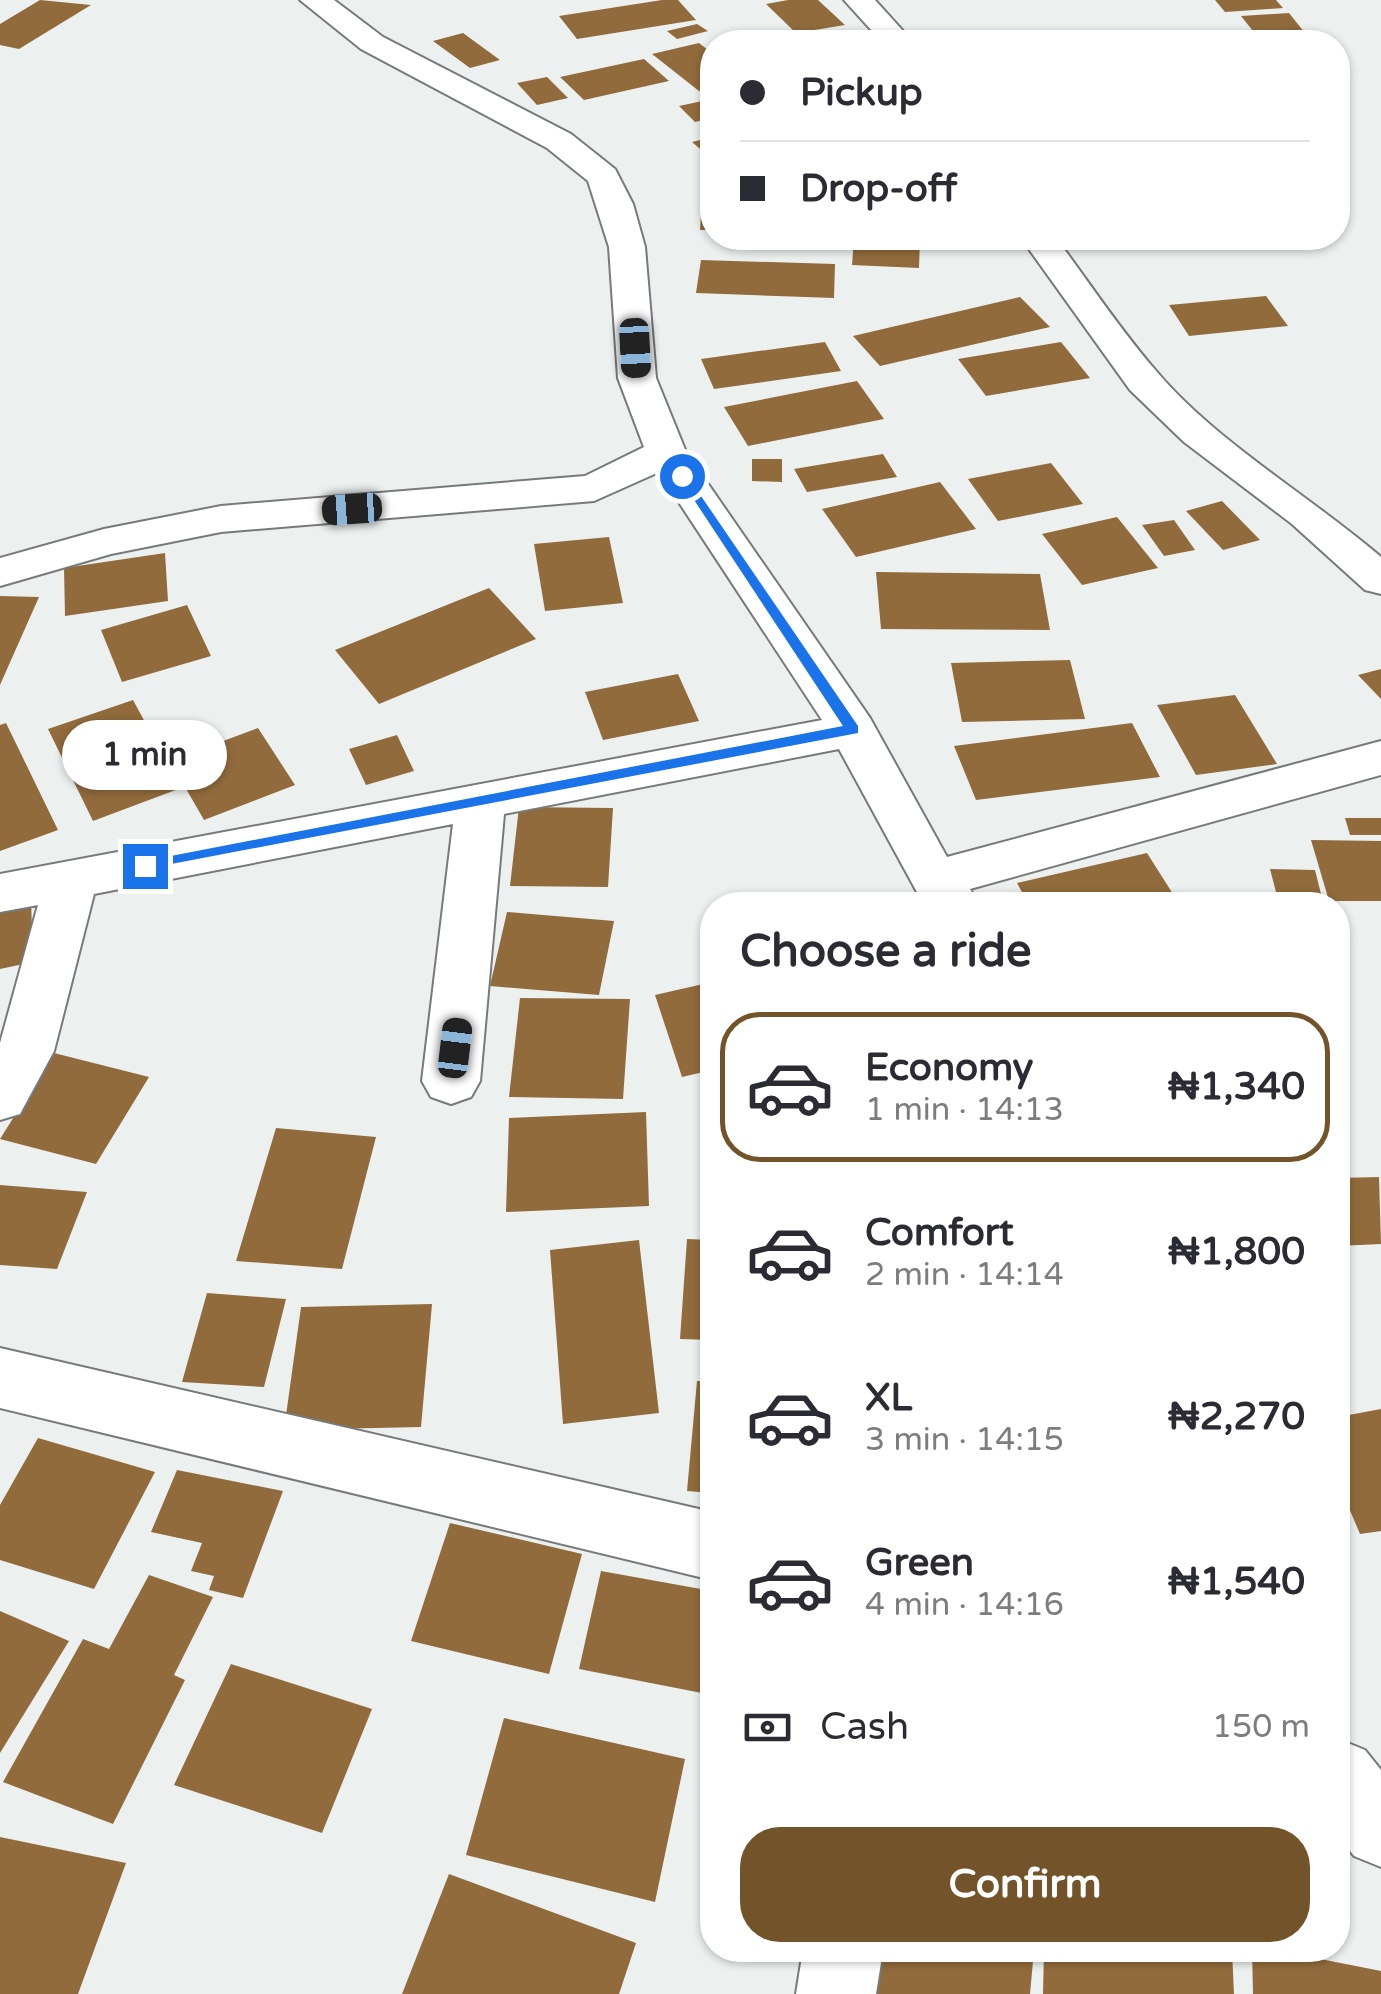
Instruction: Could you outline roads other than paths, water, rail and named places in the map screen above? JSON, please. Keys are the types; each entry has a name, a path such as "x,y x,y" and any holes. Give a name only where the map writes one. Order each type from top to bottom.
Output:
{"street":[{"path":"315,0 372,42 559,141 603,176 616,204 627,247 636,378 666,452 853,730 943,892 1381,758"},
{"path":"860,0 887,30"},
{"path":"1047,250 1144,382 1198,434 1307,515 1381,580"},
{"path":"0,572 104,542 221,519 594,488 666,452"},
{"path":"0,892 853,730"},
{"path":"451,1081 472,915 480,802"},
{"path":"0,1097 26,1052 71,880"},
{"path":"0,1378 700,1543"},
{"path":"1350,1792 1381,1829"},
{"path":"836,1994 841,1962"}]}
